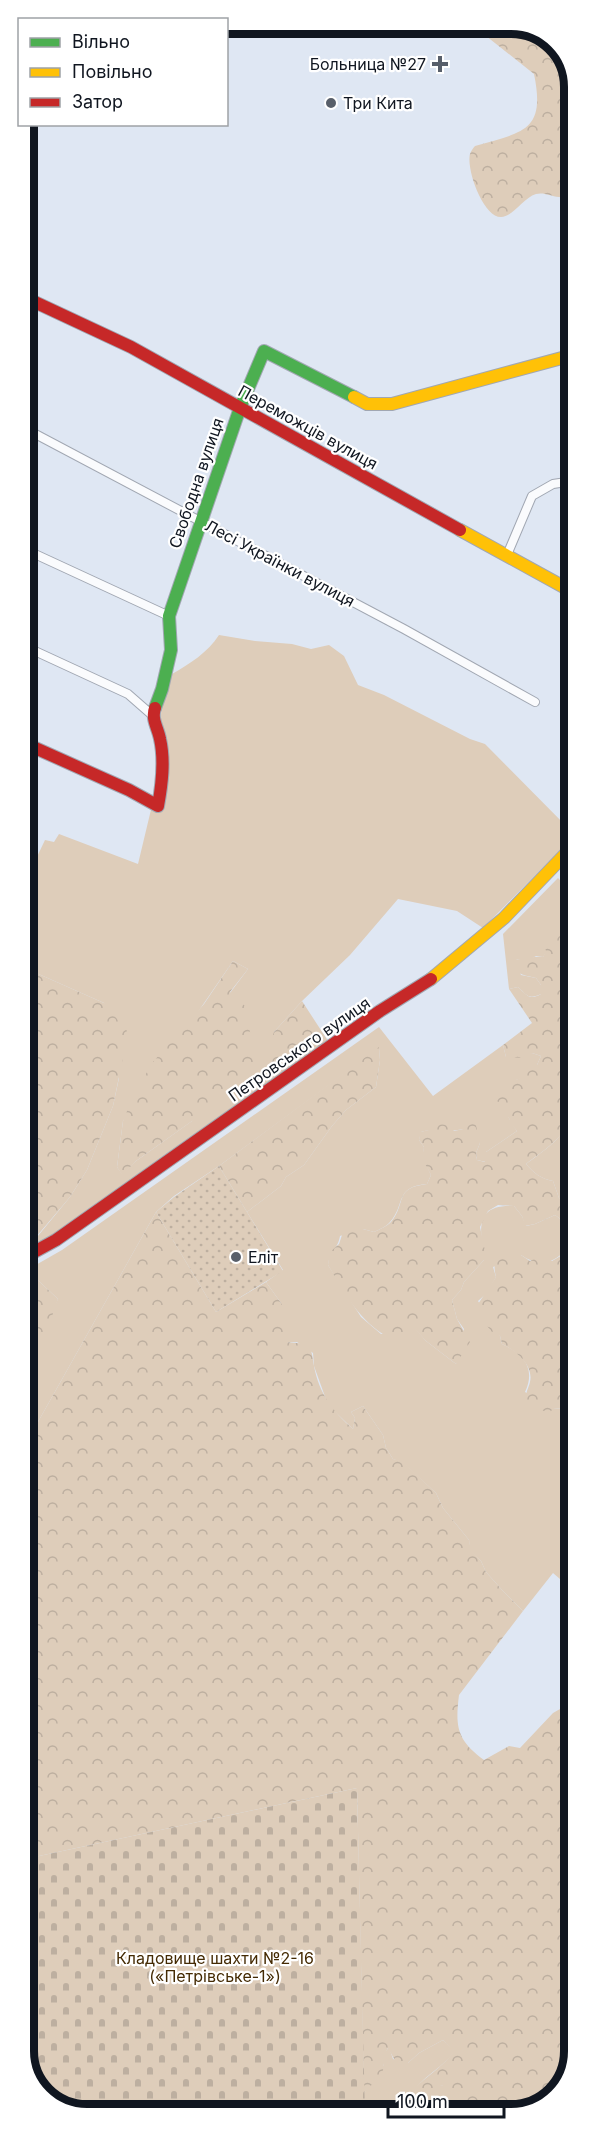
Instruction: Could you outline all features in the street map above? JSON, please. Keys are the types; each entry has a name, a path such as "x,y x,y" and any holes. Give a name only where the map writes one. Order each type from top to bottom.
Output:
{"main road":[{"name":"Переможців вулиця","path":"34,302 131,347 564,587"},
{"name":"Свободна вулиця","path":"152,715 162,689 171,650 169,616 240,408 264,351 367,404 392,404 564,357"},
{"path":"34,747 129,790 158,806 164,767 161,736 152,715"},
{"name":"Петровського вулиця","path":"34,1252 56,1240 380,1011 439,974 488,934 564,855"}],"street":[{"name":"Лесі Українки вулиця","path":"34,433 404,629 535,702"},
{"path":"507,555 532,496 553,484 564,482"},
{"path":"34,554 169,616"},
{"path":"34,651 128,694 152,715"}],"green space":[{"path":"485,35 524,36 537,42 556,61 561,70 564,87 564,197 536,194 510,214 501,217 494,215 488,209 477,191 469,161 470,154 475,146 518,132 533,119 537,108 534,74"},
{"path":"219,635 292,644 311,649 329,645 344,656 358,685 384,695 470,739 485,744 564,824 564,846 483,928 457,911 398,899 350,955 302,1001 274,1032 276,1078 52,1235 34,1245 34,1241 70,1197 87,1170 113,1106 119,1078 104,1003 34,972 34,863 45,840 54,842 59,834 138,864 155,793 162,702 172,674 209,647","holes":["233,961 248,969 230,993 192,1121 136,1161 122,1174 117,1167 123,1121"]},
{"path":"558,878 564,884 564,922 561,931 543,957 514,959 521,975 536,978 541,985 541,994 530,997 518,987 509,989 503,934"},
{"path":"564,918 564,1130 555,1142 526,1164 538,1175 553,1181 559,1198 564,1200 564,1237 562,1234 563,1221 555,1215 525,1226 522,1216 514,1206 498,1205 488,1211 480,1227 485,1251 484,1260 464,1282 461,1290 452,1300 457,1319 470,1342 456,1364 426,1341 414,1328 394,1340 373,1326 355,1308 341,1287 328,1265 329,1253 339,1244 344,1229 356,1223 363,1229 374,1232 383,1228 396,1215 402,1197 409,1189 427,1184 431,1175 422,1158 424,1147 419,1140 420,1132 433,1129 438,1124 449,1125 454,1131 463,1129 475,1121 480,1143 476,1153 477,1160 485,1162 486,1152 517,1131 509,1118 503,1115 499,1102 493,1100 491,1095 502,1079 516,1080 524,1075 527,1072 524,1064 537,1065 541,1056 532,1053 524,1058 506,1057 503,1045 532,1023 509,989 518,987 528,996 534,997 541,994 541,985 536,978 517,971 514,959 543,957 551,932 560,931 559,922"},
{"path":"233,961 248,969 230,992 245,1006 258,1074 136,1161 122,1175 117,1167 123,1121 134,1094 153,1062 204,1004"},
{"path":"34,972 104,1003 127,1031 113,1106 87,1170 70,1197 34,1239"},
{"path":"302,1001 328,1041 276,1078 264,1061 274,1032"},
{"path":"379,1027 433,1096 503,1045 506,1057 532,1053 541,1056 537,1065 522,1078 513,1081 499,1102 517,1131 486,1152 486,1162 477,1160 476,1153 480,1143 463,1129 421,1132 419,1140 424,1147 423,1158 431,1175 427,1184 417,1186 405,1193 395,1215 385,1227 374,1232 363,1229 340,1236 328,1265 361,1317 381,1334 404,1333 414,1327 426,1341 456,1364 464,1329 457,1319 452,1300 461,1290 464,1282 484,1260 481,1229 486,1214 501,1206 514,1206 526,1226 555,1215 563,1221 564,1252 548,1262 535,1261 521,1255 493,1267 496,1277 487,1293 478,1301 500,1336 502,1344 516,1352 526,1363 529,1376 525,1392 553,1408 564,1409 564,1582 553,1573 523,1611 503,1591 486,1572 481,1561 470,1551 469,1540 443,1508 436,1493 402,1462 393,1459 386,1448 383,1435 363,1406 351,1412 355,1418 353,1429 328,1405 314,1366 313,1353 297,1342 287,1342 281,1303 266,1282 283,1270 247,1212 281,1186 286,1177 304,1165 346,1110 376,1087 380,1060 379,1048 219,1166 174,1196 156,1212 34,1429 34,1347 58,1299 34,1277 34,1266 62,1250"},
{"path":"379,1047 380,1060 376,1087 346,1110 304,1165 286,1177 281,1186 247,1212 219,1166"},
{"path":"564,1129 564,1200 559,1198 553,1181 538,1175 526,1164 548,1148"},
{"path":"219,1166 283,1271 216,1312 156,1212"},
{"path":"156,1212 216,1312 266,1282 287,1315 287,1342 307,1344 319,1385 333,1408 353,1429 355,1418 351,1412 363,1406 383,1435 386,1448 393,1459 402,1461 436,1493 443,1508 469,1540 471,1551 481,1561 486,1572 523,1611 459,1695 457,1716 463,1739 484,1760 509,1746 520,1748 553,1713 564,1707 564,2051 559,2071 545,2090 528,2101 511,2104 439,2104 443,2085 426,2091 415,2088 441,2066 454,2051 443,2040 419,2053 408,2063 398,2066 388,2048 381,2075 364,2093 357,1788 34,1857 34,1429"},
{"path":"505,1251 521,1255 530,1261 543,1255 552,1261 564,1254 564,1409 554,1408 549,1413 536,1408 527,1400 530,1376 526,1364 518,1354 502,1344 500,1336 492,1332 474,1310 496,1277 495,1262"},
{"path":"34,1277 58,1299 49,1325 34,1350"},
{"name":"Кладовище шахти №2-16 («Петрівське-1»)","path":"357,1788 365,2104 84,2103 58,2095 42,2077 34,2051 34,1857"},
{"path":"443,2040 455,2051 416,2088 444,2085 442,2104 364,2104 364,2093 384,2065 383,2055 389,2047 393,2059 408,2063 419,2053"}],"traffic: fast":[{"path":"155,708 171,650 169,616 240,408 264,351 354,397"}],"traffic: slow":[{"path":"354,397 367,404 392,404 564,357"},
{"path":"460,530 564,587"},
{"path":"431,979 504,918 564,855"}],"traffic: jam":[{"path":"34,302 131,347 460,530"},
{"path":"34,747 129,790 158,806 163,764 162,747 154,720 155,708"},
{"path":"34,1252 56,1240 380,1011 431,979"}],"place":[{"name":"Больница №27","path":"440,64"},
{"name":"Три Кита","path":"331,103"},
{"name":"Еліт","path":"236,1257"}]}
